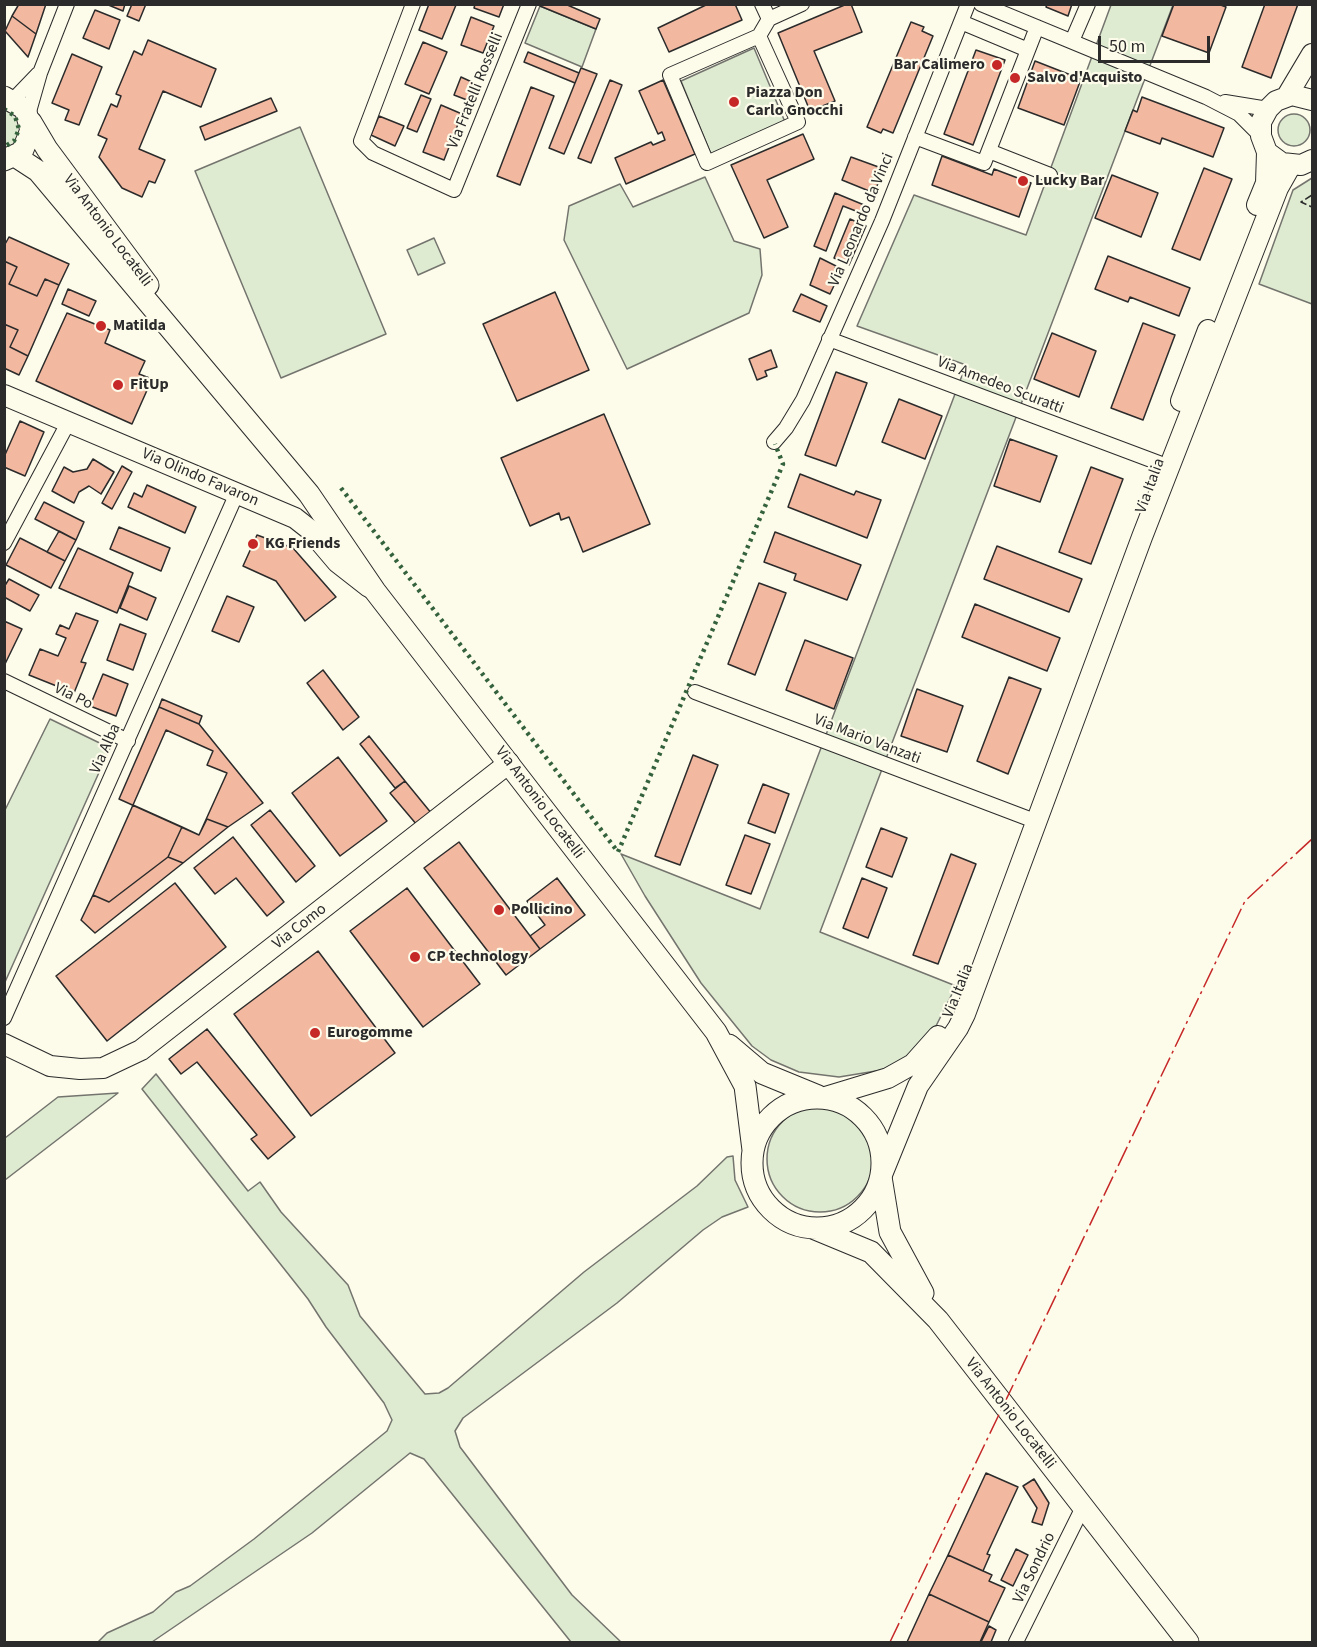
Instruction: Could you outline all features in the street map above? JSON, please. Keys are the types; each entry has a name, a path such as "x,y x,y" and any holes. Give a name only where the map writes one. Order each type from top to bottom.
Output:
{"main road":[{"name":"Via Antonio Locatelli","path":"7,97 30,119 47,149 148,285 182,340"},
{"path":"10,158 30,138 30,119"},
{"name":"Via Antonio Locatelli","path":"10,158 38,171 137,291 182,340 236,410 309,494 375,591 716,1032 745,1086 753,1150"},
{"name":"Via Antonio Locatelli","path":"716,1032 762,1073 822,1098"},
{"path":"822,1098 850,1107 871,1126 881,1152 881,1177 871,1199 854,1216 835,1225 813,1228 784,1219 764,1201 753,1175 753,1150 761,1128 776,1112 798,1100 822,1098"},
{"name":"Via Antonio Locatelli","path":"881,1177 890,1232 938,1320"},
{"name":"Via Antonio Locatelli","path":"813,1228 871,1252 938,1320 1188,1642"}],"street":[{"path":"30,119 40,73 67,4"},
{"name":"Via Fratelli Rosselli","path":"413,4 361,141 373,153 454,190 529,4"},
{"path":"762,4 769,19"},
{"path":"759,36 798,122 706,163 670,75 759,36 769,19 802,4"},
{"name":"Via Leonardo da Vinci","path":"774,442 796,414 882,221 968,4"},
{"path":"981,4 1206,97 1239,114 1282,163 1291,165 1312,160"},
{"path":"1072,41 1088,4"},
{"path":"961,22 1028,50"},
{"path":"915,137 984,163 1037,27"},
{"path":"1206,97 1268,109 1287,96 1312,54"},
{"path":"7,97 40,73"},
{"path":"1287,96 1300,96 1312,100"},
{"name":"Via Italia","path":"822,1098 888,1078 913,1064 933,1043 953,1009 1266,183 1261,122 1268,109"},
{"path":"989,151 1050,175"},
{"name":"Via Italia","path":"881,1177 912,1097 965,1014 1056,764 1148,522 1278,188 1291,165"},
{"name":"Via Amedeo Scuratti","path":"829,339 1159,463"},
{"name":"Via Olindo Favaron","path":"4,395 295,518 337,562 375,591"},
{"path":"1148,522 1149,508 1159,482 1159,463 1167,456 1181,424 1191,411"},
{"path":"4,543 68,423"},
{"name":"Via Alba","path":"4,1018 237,493"},
{"name":"Via Po","path":"4,681 128,741"},
{"name":"Via Mario Vanzati","path":"695,692 1027,818"},
{"name":"Via Como","path":"4,1044 50,1065 80,1069 103,1068 141,1050 509,763"},
{"name":"Via Italia","path":"1027,818 1034,813 1048,776 1056,764"},
{"name":"Via Italia","path":"1011,892 1014,872 1026,837 1027,818"},
{"name":"Via Sondrio","path":"1016,1642 1083,1507"}],"green space":[{"path":"1111,5 1173,5 820,932 956,986 931,1036 902,1060 882,1070 839,1077 799,1072 771,1060 752,1046 701,983 621,854 760,909 966,365 857,326 914,195 1026,235"},
{"path":"540,6 596,29 582,67 525,43"},
{"path":"754,48 785,122 711,154 681,81"},
{"path":"5,105 20,115 22,138 5,152"},
{"path":"1294,114 1306,118 1310,130 1306,142 1294,146 1282,142 1278,130 1282,118"},
{"path":"300,127 386,334 281,378 195,171"},
{"path":"705,177 734,241 760,249 762,275 749,313 627,369 564,240 569,206 620,184 633,207"},
{"path":"1312,178 1312,304 1259,284 1293,190"},
{"path":"434,238 445,263 418,275 407,250"},
{"path":"50,719 110,748 5,982 5,810"},
{"path":"156,1074 248,1191 260,1182 281,1212 348,1285 360,1316 425,1394 439,1393 448,1388 584,1272 697,1186 727,1157 733,1156 735,1180 748,1207 722,1217 703,1230 617,1303 463,1418 455,1431 460,1447 572,1595 621,1642 571,1642 424,1459 410,1453 312,1533 152,1642 98,1642 107,1633 153,1612 176,1592 190,1586 254,1539 387,1431 392,1420 384,1403 326,1327 308,1299 142,1089"},
{"path":"118,1093 5,1180 5,1138 58,1097"},
{"path":"820,1106 840,1110 857,1122 869,1139 873,1159 869,1179 857,1196 840,1208 820,1212 800,1208 783,1196 771,1179 767,1159 771,1139 783,1122 800,1110"}],"building":[{"path":"19,4 46,4 36,34 12,16"},
{"path":"106,4 125,4 123,11"},
{"path":"132,4 146,4 139,21 127,16"},
{"path":"429,4 456,5 442,39 419,30"},
{"path":"475,4 504,4 499,17 474,8"},
{"path":"541,4 565,4 600,19 596,29 540,6"},
{"path":"708,4 735,4 742,20 669,52 658,28"},
{"path":"851,4 862,32 814,51 835,101 810,111 778,33"},
{"path":"1047,4 1072,4 1068,16 1046,7"},
{"path":"1174,4 1218,4 1226,7 1209,53 1162,36"},
{"path":"1265,4 1298,4 1271,78 1242,67"},
{"path":"95,10 120,20 109,49 83,38"},
{"path":"12,16 36,34 28,57 5,31"},
{"path":"471,17 494,26 483,53 461,45"},
{"path":"911,22 924,27 922,31 933,36 893,133 883,129 881,133 867,127"},
{"path":"148,40 216,69 201,107 163,91 139,149 165,160 155,183 149,181 142,197 122,188 99,157 107,139 98,135 111,104 117,107 121,96 116,94 134,51 142,55"},
{"path":"423,42 447,52 429,94 405,84"},
{"path":"976,50 1005,60 973,145 944,134"},
{"path":"528,52 579,73 575,83 524,62"},
{"path":"72,54 102,67 79,125 65,120 69,110 52,103"},
{"path":"1035,61 1081,79 1064,125 1018,108"},
{"path":"581,68 597,74 564,154 549,148"},
{"path":"461,77 474,83 467,100 454,95"},
{"path":"610,80 622,85 591,163 578,158"},
{"path":"663,80 695,154 626,184 615,158 651,142 653,145 665,140 662,132 658,134 639,91"},
{"path":"531,87 554,96 520,185 497,176"},
{"path":"421,95 431,99 417,132 407,128"},
{"path":"1142,97 1224,128 1213,157 1162,138 1160,144 1125,131 1133,110 1137,112"},
{"path":"271,98 277,111 205,140 200,127"},
{"path":"441,105 462,114 444,160 423,152"},
{"path":"379,116 404,126 395,146 371,135"},
{"path":"803,134 814,159 767,180 788,227 764,238 731,165"},
{"path":"942,156 992,175 994,169 1031,183 1019,217 932,185"},
{"path":"851,157 884,169 874,193 842,180"},
{"path":"1204,168 1232,179 1200,260 1172,249"},
{"path":"1112,175 1158,193 1141,237 1095,218"},
{"path":"835,193 869,207 866,215 843,206 826,251 814,246"},
{"path":"850,219 866,226 849,265 834,258"},
{"path":"9,237 69,264 59,285 45,279 37,296 9,284 17,267 4,261 4,246"},
{"path":"1108,256 1190,288 1179,316 1130,297 1128,302 1095,289"},
{"path":"820,258 841,271 830,294 810,285"},
{"path":"4,261 17,267 9,284 37,296 45,279 59,285 28,356 10,347 18,330 4,324"},
{"path":"68,289 96,301 89,316 62,304"},
{"path":"555,292 589,370 517,401 483,324"},
{"path":"801,294 827,306 820,322 793,311"},
{"path":"67,313 110,330 105,343 145,361 139,374 152,379 132,424 36,381"},
{"path":"1143,323 1175,335 1143,420 1111,408"},
{"path":"4,324 18,330 10,347 28,356 19,375 4,368"},
{"path":"1052,333 1096,351 1079,397 1034,379"},
{"path":"771,350 777,367 765,371 767,376 757,380 749,359"},
{"path":"836,372 867,383 836,466 805,455"},
{"path":"899,399 942,416 925,459 882,442"},
{"path":"604,414 650,524 583,552 569,517 561,520 559,513 530,526 501,458"},
{"path":"20,421 44,432 25,476 4,467 4,457"},
{"path":"1010,439 1057,456 1040,502 994,486"},
{"path":"93,459 114,472 101,494 89,486 79,492 74,503 52,491 64,467 73,472 87,469"},
{"path":"122,466 132,472 112,509 102,503"},
{"path":"1091,467 1123,479 1091,564 1059,552"},
{"path":"800,474 854,495 856,491 881,500 867,538 788,507"},
{"path":"147,485 196,507 185,533 128,507 134,493 142,497"},
{"path":"44,502 84,522 76,540 35,519"},
{"path":"119,527 170,548 161,571 110,549"},
{"path":"59,531 76,540 65,561 47,552"},
{"path":"775,532 861,565 847,600 794,580 796,574 764,562"},
{"path":"257,535 293,548 336,597 305,621 276,581 243,566"},
{"path":"20,538 65,561 51,588 6,565"},
{"path":"997,546 1082,579 1069,612 984,579"},
{"path":"78,548 133,573 117,613 59,588"},
{"path":"9,579 39,595 30,611 4,597 4,587"},
{"path":"759,583 786,593 755,675 728,664"},
{"path":"129,586 156,598 147,620 120,608"},
{"path":"227,596 254,607 239,642 212,631"},
{"path":"975,604 1060,638 1047,671 962,637"},
{"path":"76,613 98,621 81,662 86,663 74,693 29,675 40,649 58,656 66,638 56,634 60,625 69,629"},
{"path":"4,621 22,629 5,664 4,664"},
{"path":"120,624 146,634 133,670 107,660"},
{"path":"805,640 853,658 834,709 786,690"},
{"path":"323,670 359,717 343,730 307,683"},
{"path":"103,674 128,684 116,716 90,706"},
{"path":"1009,677 1041,689 1008,774 977,761"},
{"path":"917,689 963,706 947,752 901,736"},
{"path":"162,699 202,716 199,724 159,707"},
{"path":"159,707 199,724 263,803 228,827 207,819 199,835 119,799"},
{"path":"166,730 213,751 207,765 227,773 199,835 133,805"},
{"path":"369,736 405,781 395,788 360,744"},
{"path":"693,755 718,765 680,865 655,856"},
{"path":"338,757 387,821 340,856 292,793"},
{"path":"405,781 432,814 417,825 390,793"},
{"path":"763,784 789,794 775,833 748,823"},
{"path":"133,805 182,827 168,857 109,902 93,895"},
{"path":"270,810 315,866 296,882 251,825"},
{"path":"207,819 228,827 183,863 168,857 182,827 199,835"},
{"path":"881,828 907,838 892,877 866,867"},
{"path":"745,835 770,844 751,894 726,885"},
{"path":"233,837 284,902 267,916 236,878 215,894 194,868"},
{"path":"459,842 540,949 506,975 424,868"},
{"path":"951,854 976,864 938,964 913,955"},
{"path":"168,857 183,863 95,933 81,920 93,895 109,902"},
{"path":"557,878 585,915 540,949 530,936 545,925 527,901"},
{"path":"862,878 887,888 868,938 843,928"},
{"path":"175,883 226,947 107,1041 56,976"},
{"name":"CP technology","path":"407,888 480,984 423,1027 350,931"},
{"name":"Eurogomme","path":"318,951 395,1053 311,1116 234,1014"},
{"path":"207,1029 295,1137 268,1159 251,1139 257,1135 197,1062 181,1074 169,1059"},
{"path":"986,1473 1018,1487 987,1554 990,1555 983,1571 948,1555"},
{"path":"1034,1479 1049,1503 1042,1525 1032,1522 1037,1508 1023,1486"},
{"path":"1016,1549 1028,1555 1013,1586 1001,1580"},
{"path":"948,1555 992,1575 989,1581 1005,1588 989,1622 929,1594"},
{"path":"929,1594 989,1622 980,1642 907,1642"},
{"path":"989,1626 996,1630 991,1642 981,1642"}],"hedge":[{"path":"4,109 15,116 19,129 14,141 4,147"},
{"path":"341,488 618,852 783,464 775,444"}],"fence":[{"path":"1312,195 1301,202 1312,207"}],"power":[{"path":"890,1642 1245,901 1312,839"}],"place":[{"name":"Bar Calimero","path":"997,65"},
{"name":"Salvo d'Acquisto","path":"1015,78"},
{"name":"Piazza Don Carlo Gnocchi","path":"734,102"},
{"name":"Lucky Bar","path":"1023,181"},
{"name":"Matilda","path":"101,326"},
{"name":"FitUp","path":"118,385"},
{"name":"KG Friends","path":"253,544"},
{"name":"Pollicino","path":"499,910"},
{"name":"CP technology","path":"415,957"},
{"name":"Eurogomme","path":"315,1033"}]}
